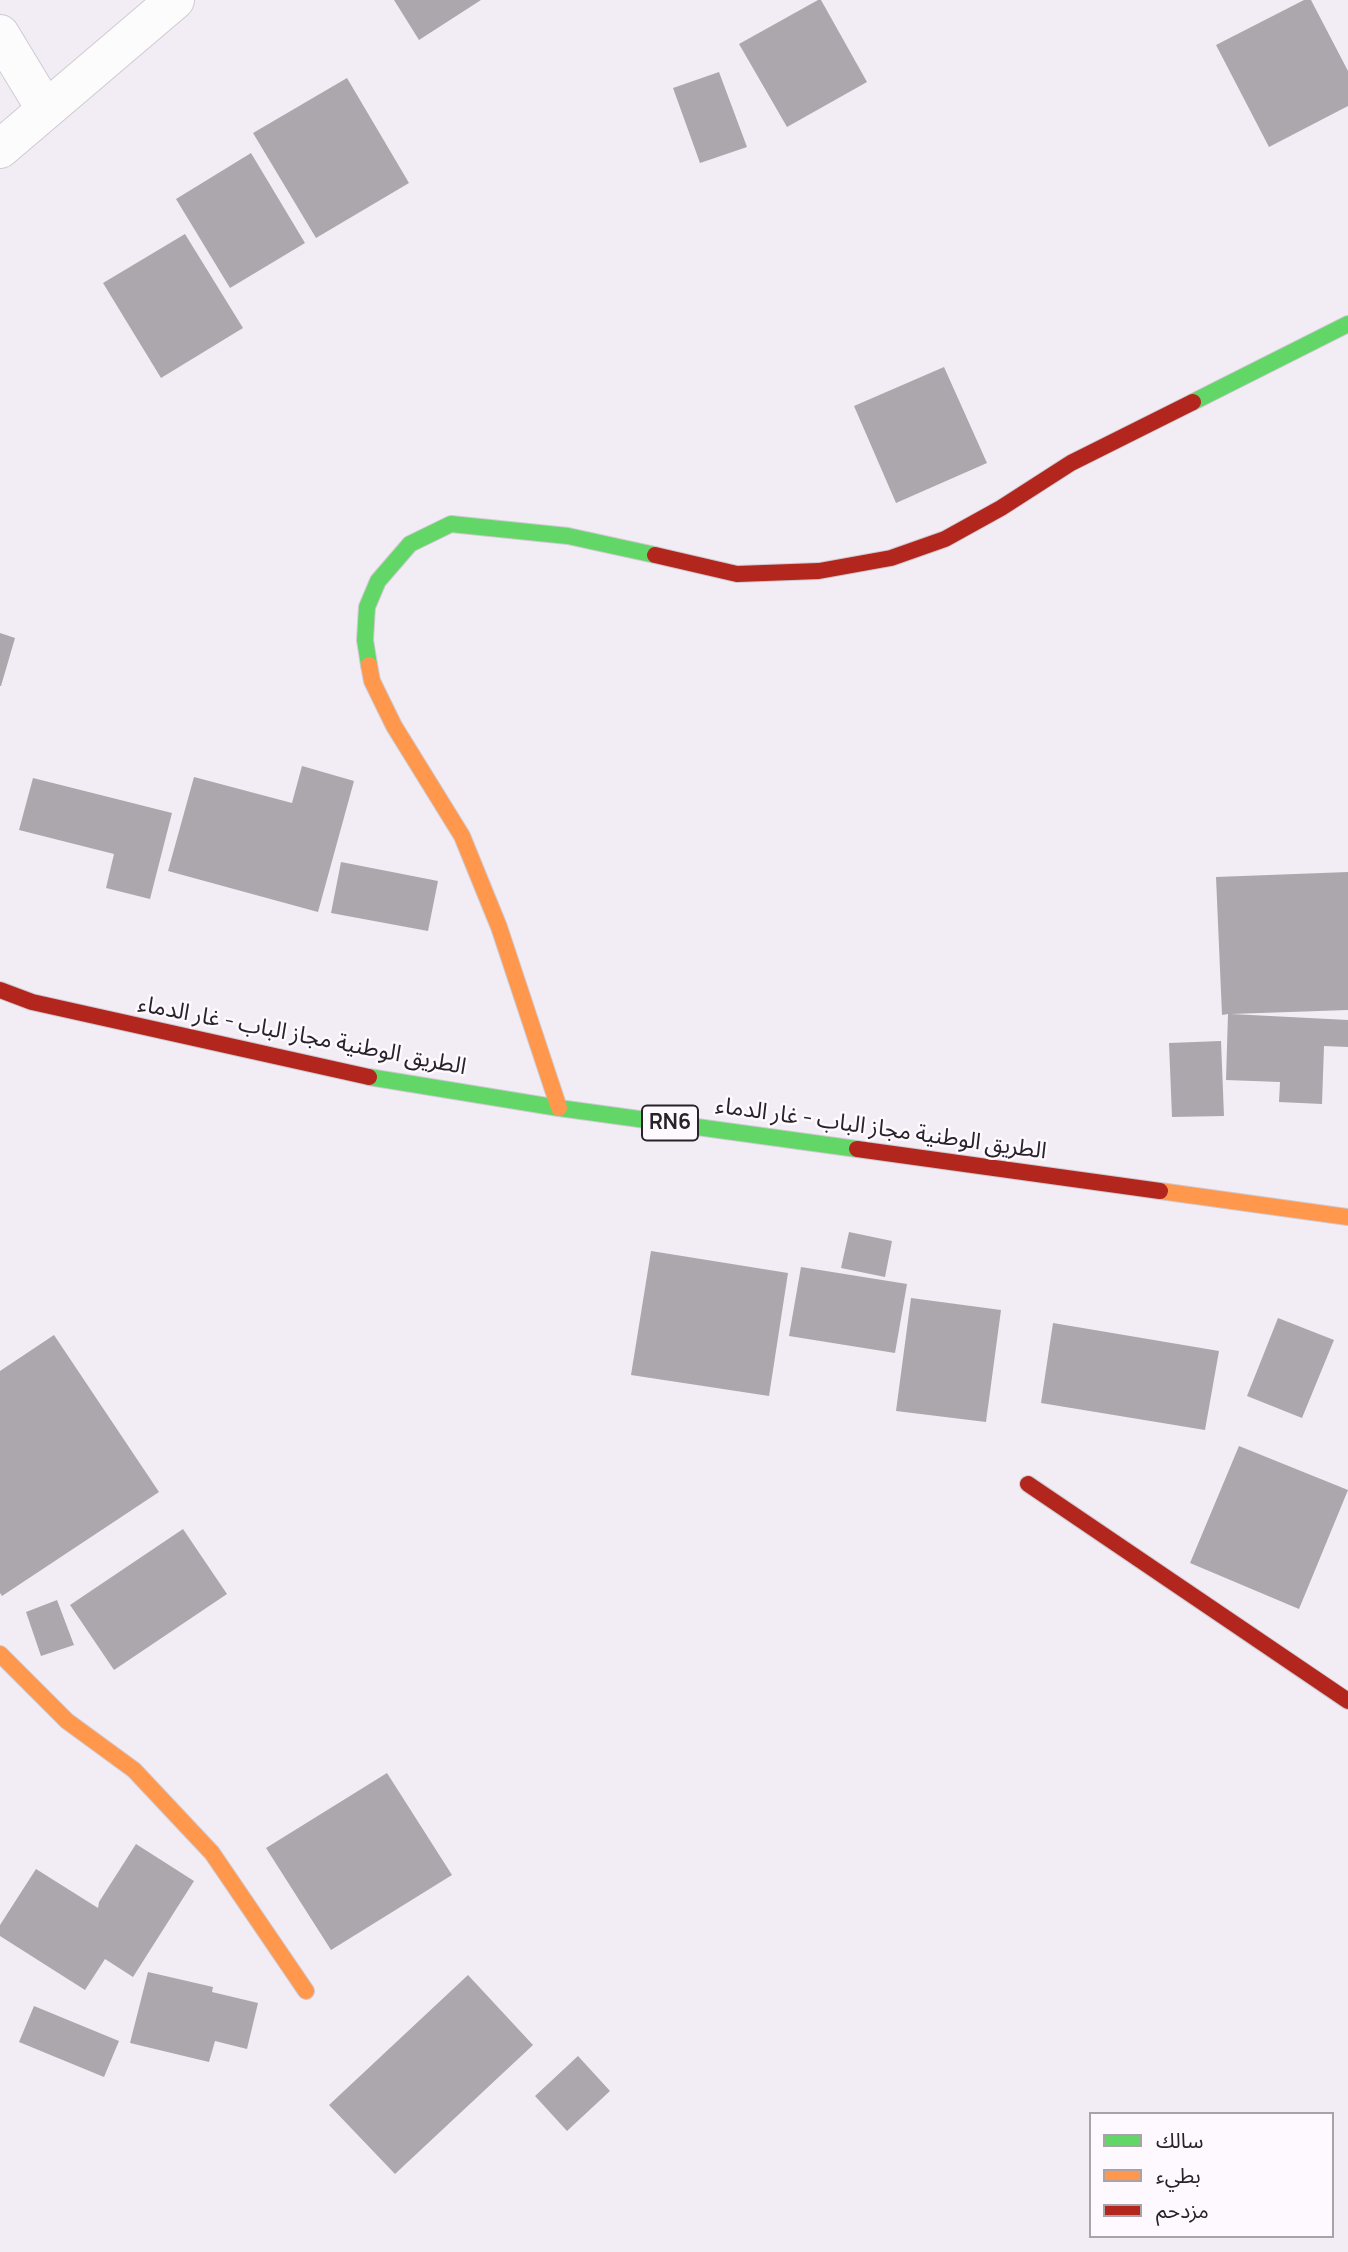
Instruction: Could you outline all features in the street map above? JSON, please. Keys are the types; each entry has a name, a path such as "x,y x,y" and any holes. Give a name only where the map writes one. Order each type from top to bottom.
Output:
{"street":[{"path":"0,149 175,0"},
{"path":"0,34 46,110"},
{"path":"559,1108 499,927 462,836 394,726 372,681 365,640 367,607 378,580 410,544 451,524 568,536 737,574 819,571 891,558 945,539 1001,508 1070,463 1348,324"},
{"name":"الطريق الوطنية مجاز الباب - غار الدماء","path":"0,989 32,1002 329,1070 559,1108 1348,1217"},
{"path":"1028,1483 1348,1702"},
{"path":"0,1654 67,1721 134,1770 212,1853 306,1991"}],"building":[{"path":"394,0 481,0 419,40"},
{"path":"821,0 867,82 787,127 739,44"},
{"path":"1304,0 1311,0 1348,71 1348,106 1269,147 1216,45"},
{"path":"719,72 747,147 700,163 673,88"},
{"path":"347,78 409,183 316,238 253,133"},
{"path":"251,153 305,243 230,288 176,199"},
{"path":"185,234 243,328 161,378 103,283"},
{"path":"944,367 987,463 896,503 854,406"},
{"path":"0,633 15,638 1,686 0,686"},
{"path":"302,766 354,781 318,912 168,871 194,777 292,803"},
{"path":"33,778 172,813 150,899 106,888 114,854 19,830"},
{"path":"341,862 438,881 428,931 331,913"},
{"path":"1348,872 1348,1010 1231,1014 1348,1020 1348,1047 1324,1046 1322,1104 1279,1102 1280,1082 1226,1080 1228,1014 1222,1015 1216,877"},
{"path":"1221,1041 1224,1116 1172,1117 1169,1043"},
{"path":"849,1232 892,1241 885,1277 841,1268"},
{"path":"651,1251 788,1273 769,1396 631,1375"},
{"path":"801,1267 907,1284 895,1353 789,1336"},
{"path":"911,1298 1001,1310 986,1422 896,1411"},
{"path":"1278,1318 1334,1340 1302,1418 1247,1396"},
{"path":"1053,1323 1219,1351 1205,1430 1041,1403"},
{"path":"54,1335 159,1492 2,1596 0,1371"},
{"path":"1239,1446 1348,1490 1299,1609 1190,1563"},
{"path":"183,1529 227,1594 114,1670 70,1605"},
{"path":"57,1600 74,1645 41,1656 26,1612"},
{"path":"387,1773 452,1875 331,1950 266,1848"},
{"path":"136,1844 194,1881 133,1977 105,1959 85,1990 0,1936 0,1925 36,1869 98,1908 99,1902"},
{"path":"148,1972 213,1987 212,1992 258,2003 247,2049 215,2041 209,2062 130,2043"},
{"path":"468,1975 533,2045 395,2174 329,2105"},
{"path":"34,2006 119,2041 104,2077 19,2042"},
{"path":"578,2056 610,2091 567,2131 535,2096"}],"traffic: fast":[{"path":"1193,402 1348,324"},
{"path":"369,665 365,640 367,607 378,581 410,544 451,524 568,536 655,555"},
{"path":"369,1077 559,1108 857,1149"}],"traffic: slow":[{"path":"369,665 372,681 394,726 462,836 499,927 559,1108"},
{"path":"1160,1191 1348,1217"},
{"path":"0,1654 67,1721 134,1770 212,1853 306,1991"}],"traffic: jam":[{"path":"655,555 737,574 819,571 891,558 945,539 1001,508 1071,463 1193,402"},
{"path":"0,990 32,1002 369,1077"},
{"path":"857,1149 1160,1191"},
{"path":"1028,1484 1348,1701"}]}
